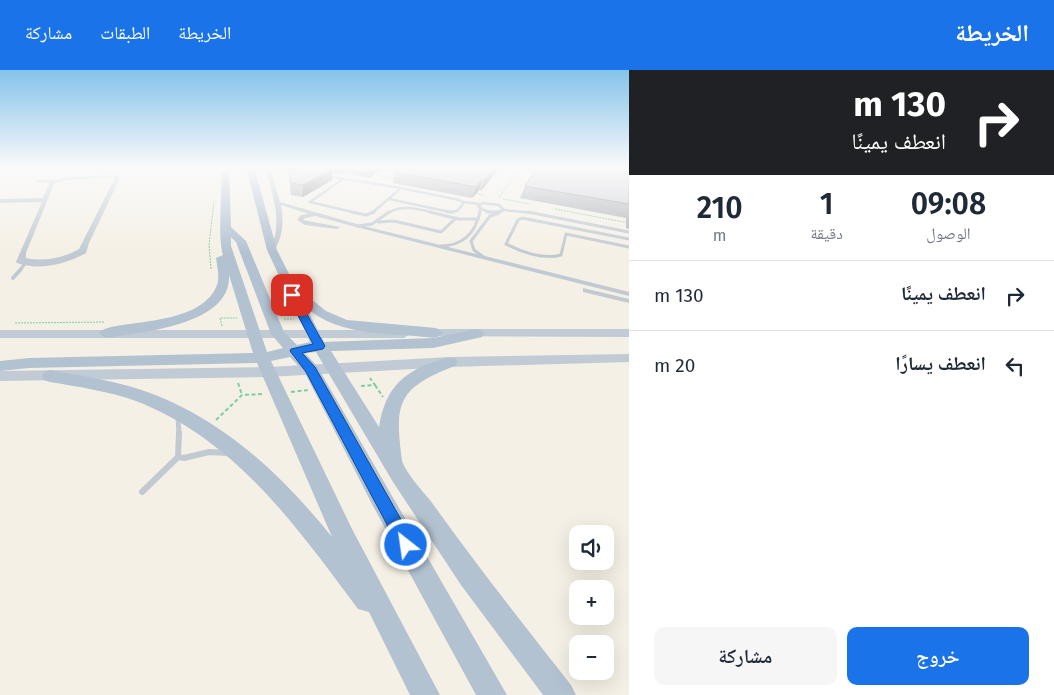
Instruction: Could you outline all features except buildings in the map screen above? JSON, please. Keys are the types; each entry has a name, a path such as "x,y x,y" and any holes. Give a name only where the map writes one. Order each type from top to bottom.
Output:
{"main road":[{"path":"227,196 226,246 265,365 311,469 389,628 425,695"},
{"path":"258,196 272,250 315,354 380,499 492,695"},
{"path":"225,226 241,241 278,334 315,354 470,576 561,695"},
{"path":"0,334 159,325 201,309 218,294 222,287 222,260 226,246"},
{"path":"284,278 312,307 332,319 359,326 436,333 629,333"},
{"path":"107,327 278,334 315,354 450,362 629,358"},
{"path":"0,376 50,376 265,365 315,354 436,333"},
{"path":"0,366 29,363 265,365 315,354 433,343 477,334"},
{"path":"400,476 391,452 388,429 391,409 399,393 411,380 450,362"},
{"path":"50,376 118,389 169,408 208,428 248,459 282,492 389,628"}],"street":[{"path":"0,201 45,197 23,254 18,262 24,265 78,256 86,250 86,244 108,196"},
{"path":"272,250 278,239 278,203 276,196"},
{"path":"278,203 358,226 629,294"},
{"path":"316,215 303,216 300,220 304,223 337,227 629,302"},
{"path":"23,254 23,259 30,262 49,262"}],"lane":[{"path":"318,196 310,202 366,215 392,196"},
{"path":"435,196 498,213"},
{"path":"389,199 450,212 457,211 463,203"},
{"path":"480,207 496,204 504,210"},
{"path":"437,246 463,242 478,219 480,207"},
{"path":"378,222 392,210 402,208 456,218 478,219"},
{"path":"488,259 474,250 471,241 490,216 504,210 525,211 629,232"},
{"path":"358,226 378,222 394,222 441,232 446,230 456,218"},
{"path":"629,239 522,218 518,220 506,244 510,247 553,257 562,255 566,234 629,247"},
{"path":"13,278 24,265"},
{"path":"169,408 180,426 180,441 176,453 178,457"},
{"path":"178,457 184,458 219,452 248,459"},
{"path":"142,492 178,457"}],"path":[{"path":"213,276 209,252 215,197"},
{"path":"10,323 107,327"},
{"path":"208,428 242,396"}],"sand":[{"path":"0,196 629,196 629,695 0,695"}],"route":[{"path":"292,295 320,346 295,351 311,370 406,545"}]}
